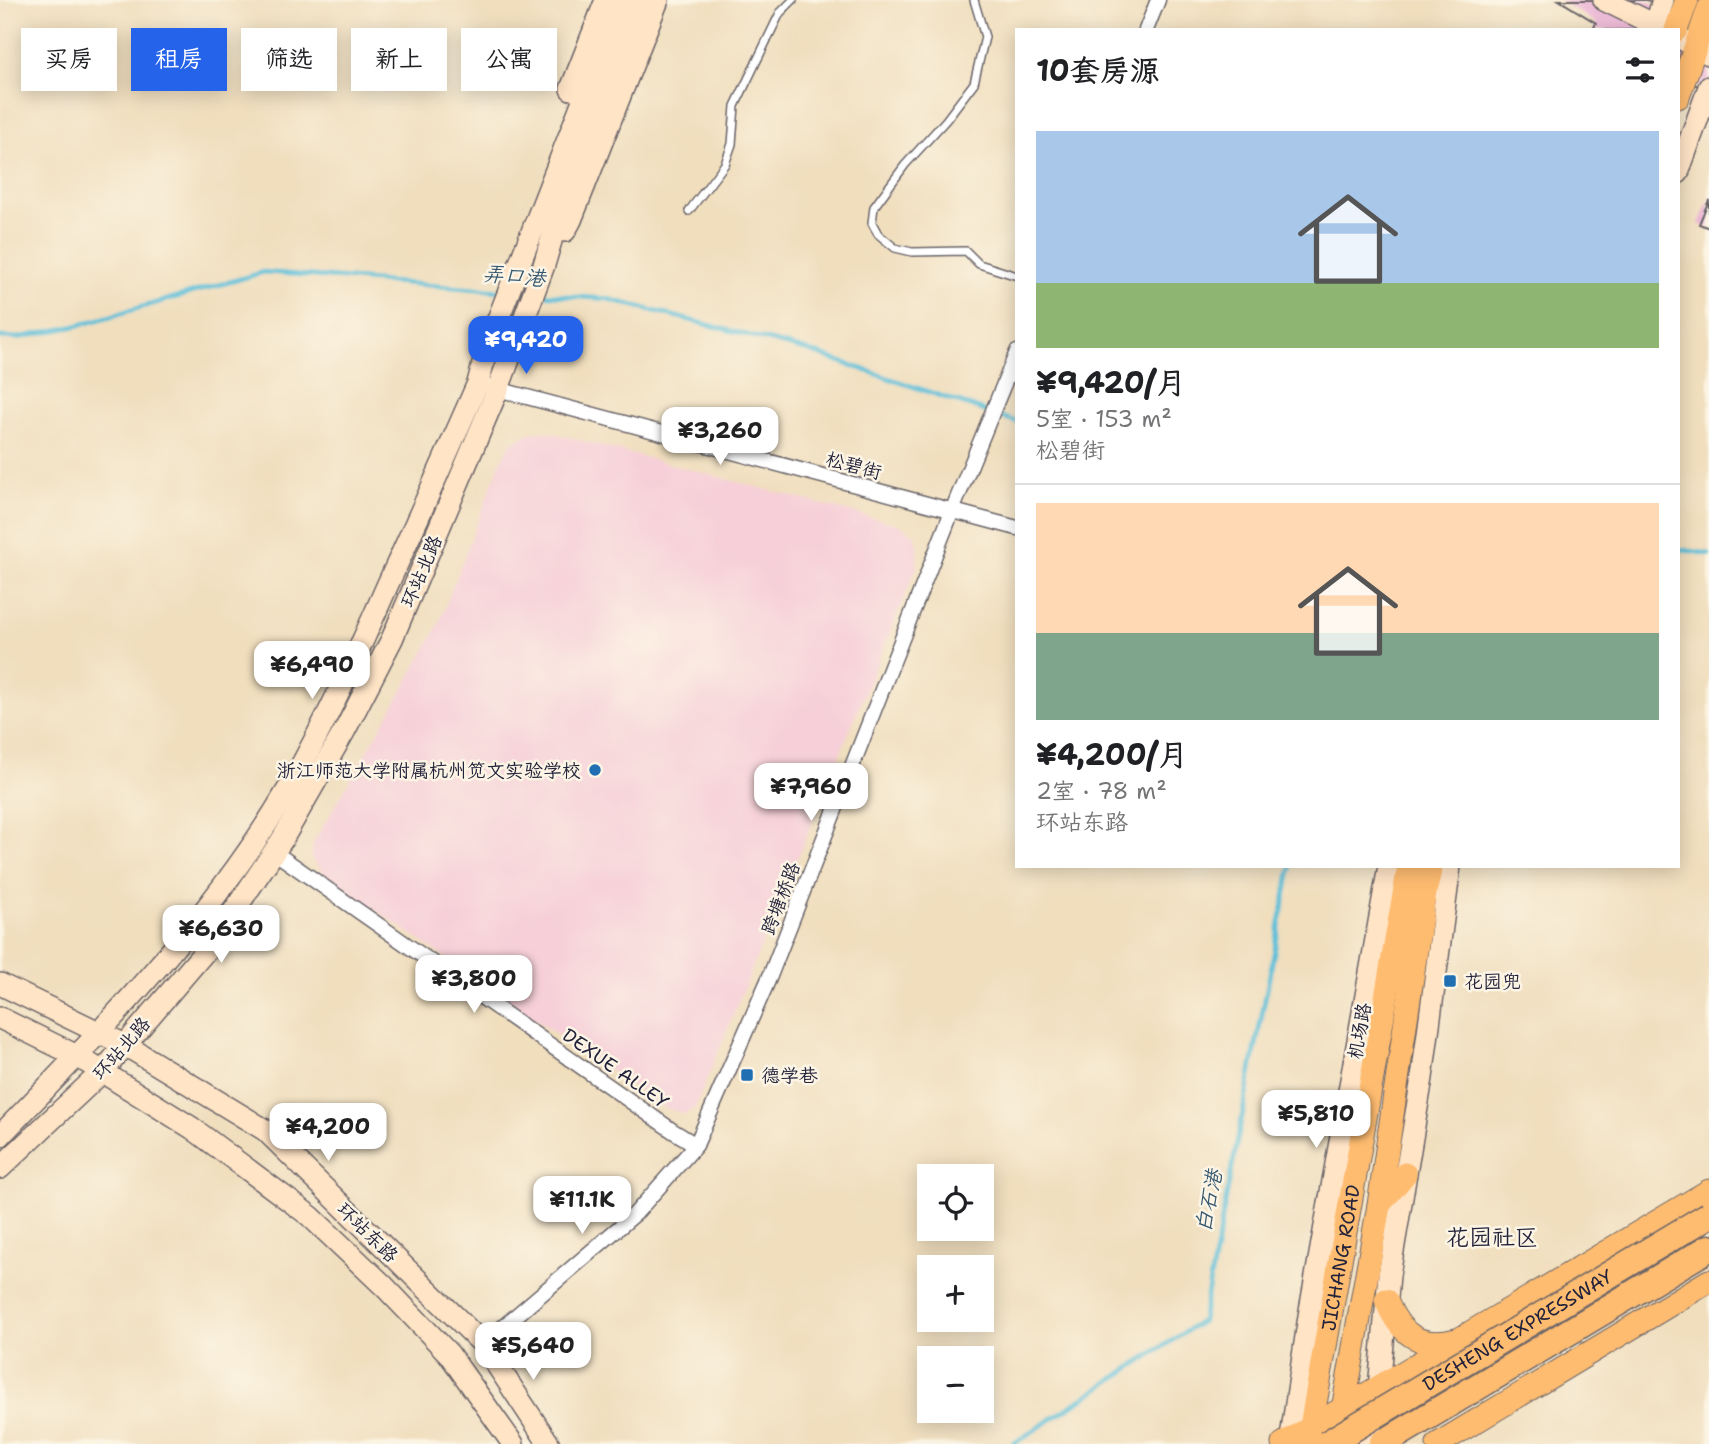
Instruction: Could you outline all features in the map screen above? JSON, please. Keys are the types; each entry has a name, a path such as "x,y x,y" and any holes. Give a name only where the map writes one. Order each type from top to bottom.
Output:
{"highway":[{"name":"DESHENG EXPRESSWAY","path":"1302,1440 1709,1215"},
{"name":"DESHENG EXPRESSWAY","path":"1382,1444 1709,1248"}],"main road":[{"path":"518,267 519,225 606,0"},
{"name":"环站北路","path":"0,1168 103,1072 213,942 274,852 345,730 392,639 488,386 488,345 622,0"},
{"name":"环站北路","path":"0,1136 169,954 223,886 289,788 346,681 488,386 514,348 544,265 568,183 640,0"},
{"path":"544,265 571,220 659,0"},
{"path":"1604,0 1661,28"},
{"path":"1664,28 1677,1 1708,16 1694,46 1680,91"},
{"path":"1680,167 1709,87"},
{"name":"机场路","path":"1364,1061 1389,868"},
{"name":"JICHANG ROAD","path":"1302,1440 1364,1061 1409,868"},
{"path":"1337,1444 1379,1205 1423,902 1431,868"},
{"path":"1368,1444 1378,1389 1386,1300 1422,1078 1450,868"},
{"name":"环站东路","path":"0,984 125,1045 265,1130 483,1344 549,1444"},
{"name":"环站东路","path":"0,1018 77,1056 192,1128 310,1216 384,1286 449,1354 513,1444"},
{"path":"1379,1205 1405,1174"},
{"path":"1302,1440 1345,1409 1709,1191"},
{"path":"1438,1444 1709,1281"},
{"path":"1386,1300 1394,1320 1406,1332 1423,1342 1438,1345 1462,1339"}],"street":[{"path":"1147,28 1158,0"},
{"name":"跨塘桥路","path":"483,1344 635,1214 696,1145 770,976 1015,357"},
{"name":"松碧街","path":"488,386 1015,527"},
{"name":"DEXUE ALLEY","path":"274,852 434,966 696,1145"}],"lane":[{"path":"689,211 725,164 732,144 735,106 780,13 793,0"},
{"path":"974,0 985,37 974,83 947,120 905,165 874,207 872,223 878,234 895,248 912,252 966,251 979,264 1015,275"}],"shaded area":[{"name":"浙江师范大学附属杭州笕文实验学校","path":"549,432 900,525 914,534 918,548 917,566 695,1108 685,1114 665,1108 326,876 311,858 313,843 437,628 500,463 511,443 530,433"}],"building":[{"path":"1559,0 1647,0 1709,38 1709,93 1680,75 1680,28 1594,28 1596,23"},
{"path":"1709,200 1709,228 1699,224"}],"waterway":[{"name":"弄口港","path":"0,337 18,338 76,326 264,272 502,291"},
{"name":"弄口港","path":"539,294 608,299 809,351 1015,421"},
{"name":"弄口港","path":"1680,549 1709,554"},
{"name":"白石港","path":"1013,1444 1202,1321 1291,868"}],"place":[{"name":"浙江师范大学附属杭州笕文实验学校","path":"595,770"},
{"name":"花园兜","path":"1450,981"},
{"name":"德学巷","path":"747,1075"}],"district":[{"name":"花园社区","path":"1492,1237"}]}
